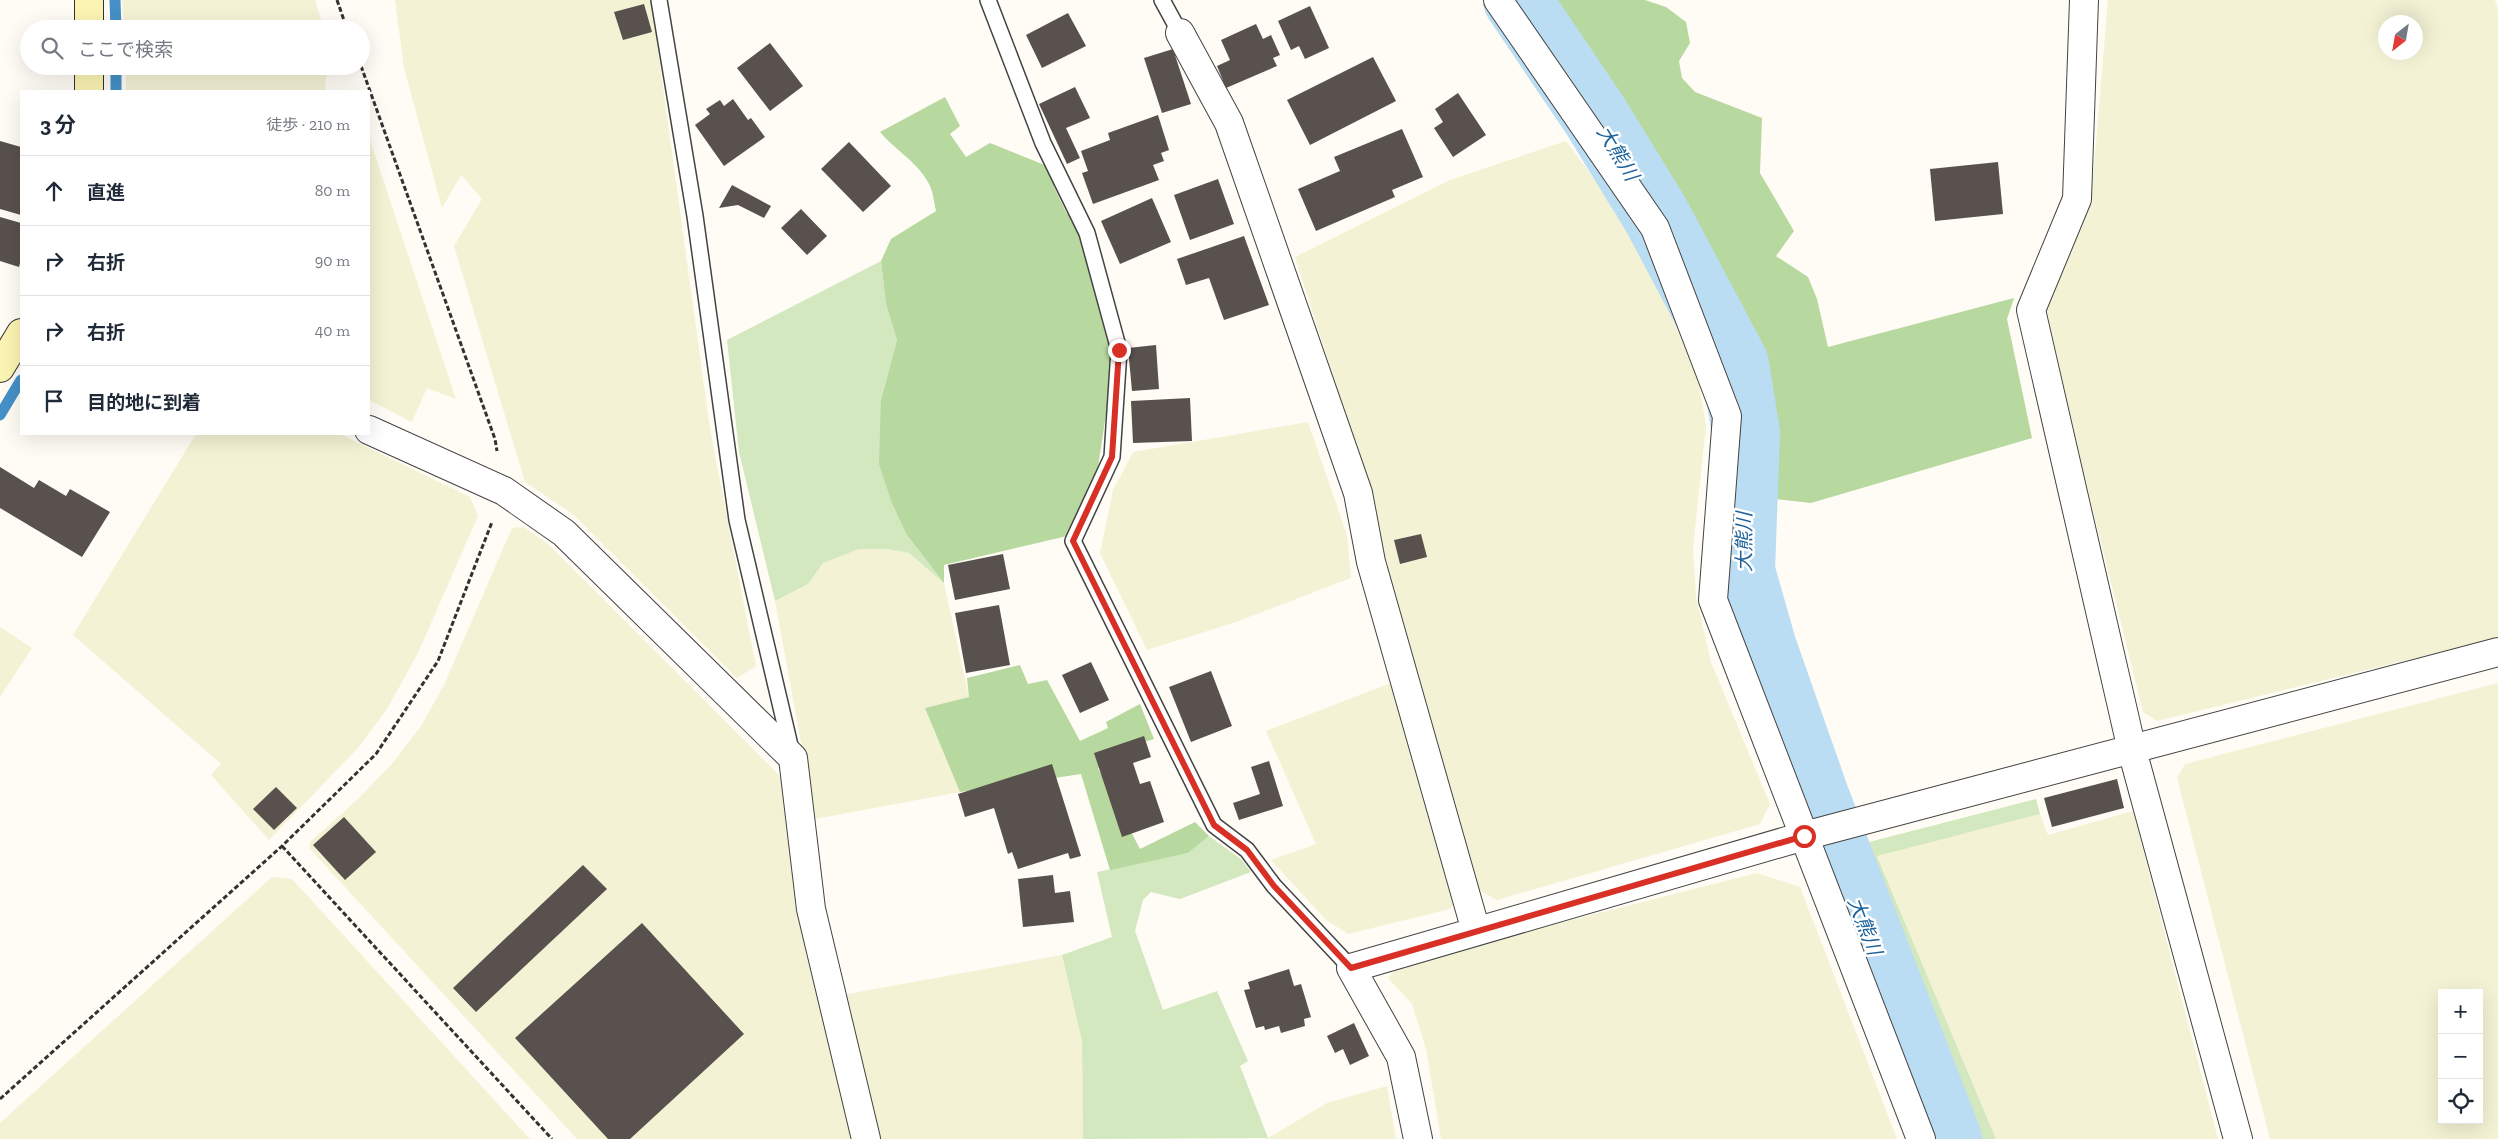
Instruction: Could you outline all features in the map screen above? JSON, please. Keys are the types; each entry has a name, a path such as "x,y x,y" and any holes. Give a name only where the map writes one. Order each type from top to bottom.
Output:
{"street":[{"path":"89,0 89,20"},
{"path":"1498,0 1655,228 1726,416 1714,600 1921,1139"},
{"path":"2084,0 2077,199 2031,310 2132,750 2238,1139"},
{"path":"1180,33 1229,123 1358,493 1371,562 1476,931"},
{"path":"88,90 89,75"},
{"path":"0,368 20,335"},
{"path":"370,430 504,491 564,533 793,758 810,909 866,1139"},
{"path":"1418,1139 1401,1057 1351,968 1804,836 2498,652"}],"lane":[{"path":"659,0 695,216 737,520 793,758"},
{"path":"988,0 1043,143 1087,233 1119,350 1112,457 1073,541 1214,825 1247,850 1274,886 1351,968"},
{"path":"1162,0 1180,33"}],"path":[{"path":"337,0 344,20"},
{"path":"0,1100 282,846 552,1139"}],"shaded area":[{"path":"122,0 315,0 321,20 123,20"},
{"path":"395,0 651,0 710,429 756,666 737,678 574,515 525,482 454,246 482,199 461,175 442,208 404,68"},
{"path":"2108,0 2495,0 2498,11 2498,638 2157,721 2143,712 2043,308 2091,202"},
{"path":"126,75 326,75 325,90 126,90"},
{"path":"370,140 456,399 427,388 412,422 370,401"},
{"path":"1566,141 1628,224 1647,260 1698,378 1706,426 1693,548 1696,597 1711,662 1770,804 1760,824 1497,900 1477,889 1383,572 1377,513 1295,257 1450,180"},
{"path":"1308,422 1347,535 1351,578 1233,623 1147,650 1100,553 1113,490 1133,452"},
{"path":"195,435 342,435 470,497 478,516 418,653 387,709 358,748 269,840 211,775 221,764 73,635"},
{"path":"524,527 548,544 780,776 798,913 853,1139 577,1139 310,849 310,842 357,800 391,765 421,726 444,685 512,528"},
{"path":"859,549 888,549 909,553 944,583 969,697 925,708 960,792 815,819 775,601 808,584 823,563"},
{"path":"0,627 32,648 0,697"},
{"path":"1391,683 1459,898 1450,909 1348,934 1326,920 1271,860 1316,844 1266,731"},
{"path":"2498,683 2498,1139 2270,1139 2177,778 2185,764"},
{"path":"2133,811 2218,1139 1996,1139 1877,855 2040,814 2048,835"},
{"path":"1757,873 1800,887 1897,1139 1441,1139 1426,1049 1412,1004 1388,978 1402,963"},
{"path":"272,877 292,879 530,1139 0,1139 0,1123"},
{"path":"1062,955 1082,1041 1083,1139 881,1139 842,995"},
{"path":"1387,1086 1396,1139 1266,1139 1327,1103"}],"green space":[{"path":"1526,0 1645,0 1666,7 1686,22 1690,43 1679,61 1682,78 1695,92 1762,118 1760,173 1794,231 1776,256 1808,277 1817,299 1828,347 2014,298 2007,319 2032,438 1811,503 1758,497 1754,397 1727,318"},
{"path":"945,97 960,126 950,134 966,157 990,143 1057,170 1061,181 1054,187 1067,214 1083,206 1097,236 1085,243 1097,260 1114,361 1098,467 1067,536 944,565 944,583 907,535 892,503 879,464 881,400 897,340 886,304 881,261 891,239 936,211 932,190 924,176 880,132"},
{"path":"881,261 886,304 897,340 881,400 907,535 944,583 909,553 888,549 859,549 823,563 808,584 775,601 739,452 727,340"},
{"path":"1020,665 1028,684 1047,680 1080,741 1108,728 1106,722 1140,704 1154,739 1102,754 1107,765 1098,768 1140,849 1195,822 1209,836 1188,853 1110,870 1081,774 960,792 925,708 969,697 967,678"},
{"path":"2036,799 2040,814 1877,856 1996,1139 1961,1139 1846,848"},
{"path":"1209,836 1241,859 1251,872 1180,899 1151,892 1143,900 1135,931 1163,1010 1217,991 1248,1061 1240,1066 1268,1138 1083,1139 1082,1041 1062,955 1112,937 1097,872 1188,853"}],"building":[{"path":"644,4 652,32 623,40 614,12"},
{"path":"1310,6 1329,48 1305,59 1299,46 1291,50 1278,21"},
{"path":"1068,13 1086,46 1042,68 1026,35"},
{"path":"1256,24 1263,39 1271,35 1280,55 1273,58 1277,66 1226,88 1217,66 1230,60 1221,40"},
{"path":"770,43 803,86 770,111 737,68"},
{"path":"1173,49 1191,104 1162,113 1144,58"},
{"path":"1373,57 1396,101 1310,145 1287,100"},
{"path":"1075,87 1090,118 1066,128 1080,158 1067,164 1039,104"},
{"path":"1458,93 1486,135 1453,157 1434,128 1443,122 1435,109"},
{"path":"733,99 748,120 751,118 765,137 724,166 695,125 710,114 706,109 720,100 724,106"},
{"path":"1158,115 1169,150 1161,153 1164,161 1153,165 1159,180 1093,204 1082,173 1088,171 1081,151 1110,140 1108,133"},
{"path":"1402,129 1423,177 1392,190 1395,197 1316,231 1298,189 1340,171 1334,157"},
{"path":"0,141 20,147 20,215 0,209"},
{"path":"849,142 891,186 863,212 821,169"},
{"path":"1998,162 2003,214 1935,221 1930,169"},
{"path":"1218,179 1234,224 1190,240 1174,195"},
{"path":"732,185 771,206 764,218 738,205 719,208"},
{"path":"1152,198 1171,242 1120,264 1101,221"},
{"path":"801,209 827,236 807,255 781,228"},
{"path":"0,217 20,223 20,263 19,267 0,261"},
{"path":"1244,236 1269,305 1224,320 1209,278 1186,285 1177,259"},
{"path":"1156,345 1159,389 1132,391 1128,348"},
{"path":"1190,398 1192,441 1133,443 1131,401"},
{"path":"0,467 34,488 39,480 66,496 70,489 110,512 82,557 0,508"},
{"path":"1421,534 1427,557 1400,564 1394,540"},
{"path":"1003,554 1010,589 955,600 948,565"},
{"path":"999,605 1010,665 966,673 955,613"},
{"path":"1091,662 1109,700 1080,713 1062,675"},
{"path":"1211,671 1232,726 1191,742 1169,687"},
{"path":"1144,736 1151,757 1133,763 1140,784 1150,781 1164,822 1122,837 1094,753"},
{"path":"1269,761 1283,806 1239,820 1233,803 1260,794 1251,767"},
{"path":"1052,764 1081,856 1070,859 1068,853 1018,869 1012,852 1008,854 994,808 965,817 958,794"},
{"path":"2117,779 2124,808 2052,827 2044,798"},
{"path":"276,787 297,808 274,830 253,809"},
{"path":"344,817 376,852 345,880 313,845"},
{"path":"583,865 607,889 476,1012 453,988"},
{"path":"1053,875 1055,893 1070,891 1074,922 1023,927 1018,879"},
{"path":"642,923 744,1034 630,1139 608,1139 515,1038"},
{"path":"1289,969 1294,986 1301,984 1311,1017 1304,1019 1305,1026 1281,1033 1279,1026 1265,1030 1264,1026 1256,1028 1244,990 1250,989 1248,982"},
{"path":"1354,1023 1369,1056 1350,1065 1343,1049 1335,1053 1327,1036"}],"waterway":[{"path":"115,0 116,20"},
{"name":"大熊川","path":"1517,0 1596,117 1656,215 1735,364 1746,433 1741,571 1763,648 1815,796 1948,1139"},
{"path":"116,75 116,90"},
{"path":"0,415 20,382"}],"route":[{"path":"1119,350 1112,457 1073,541 1214,825 1247,850 1274,886 1351,968 1804,836"}]}
